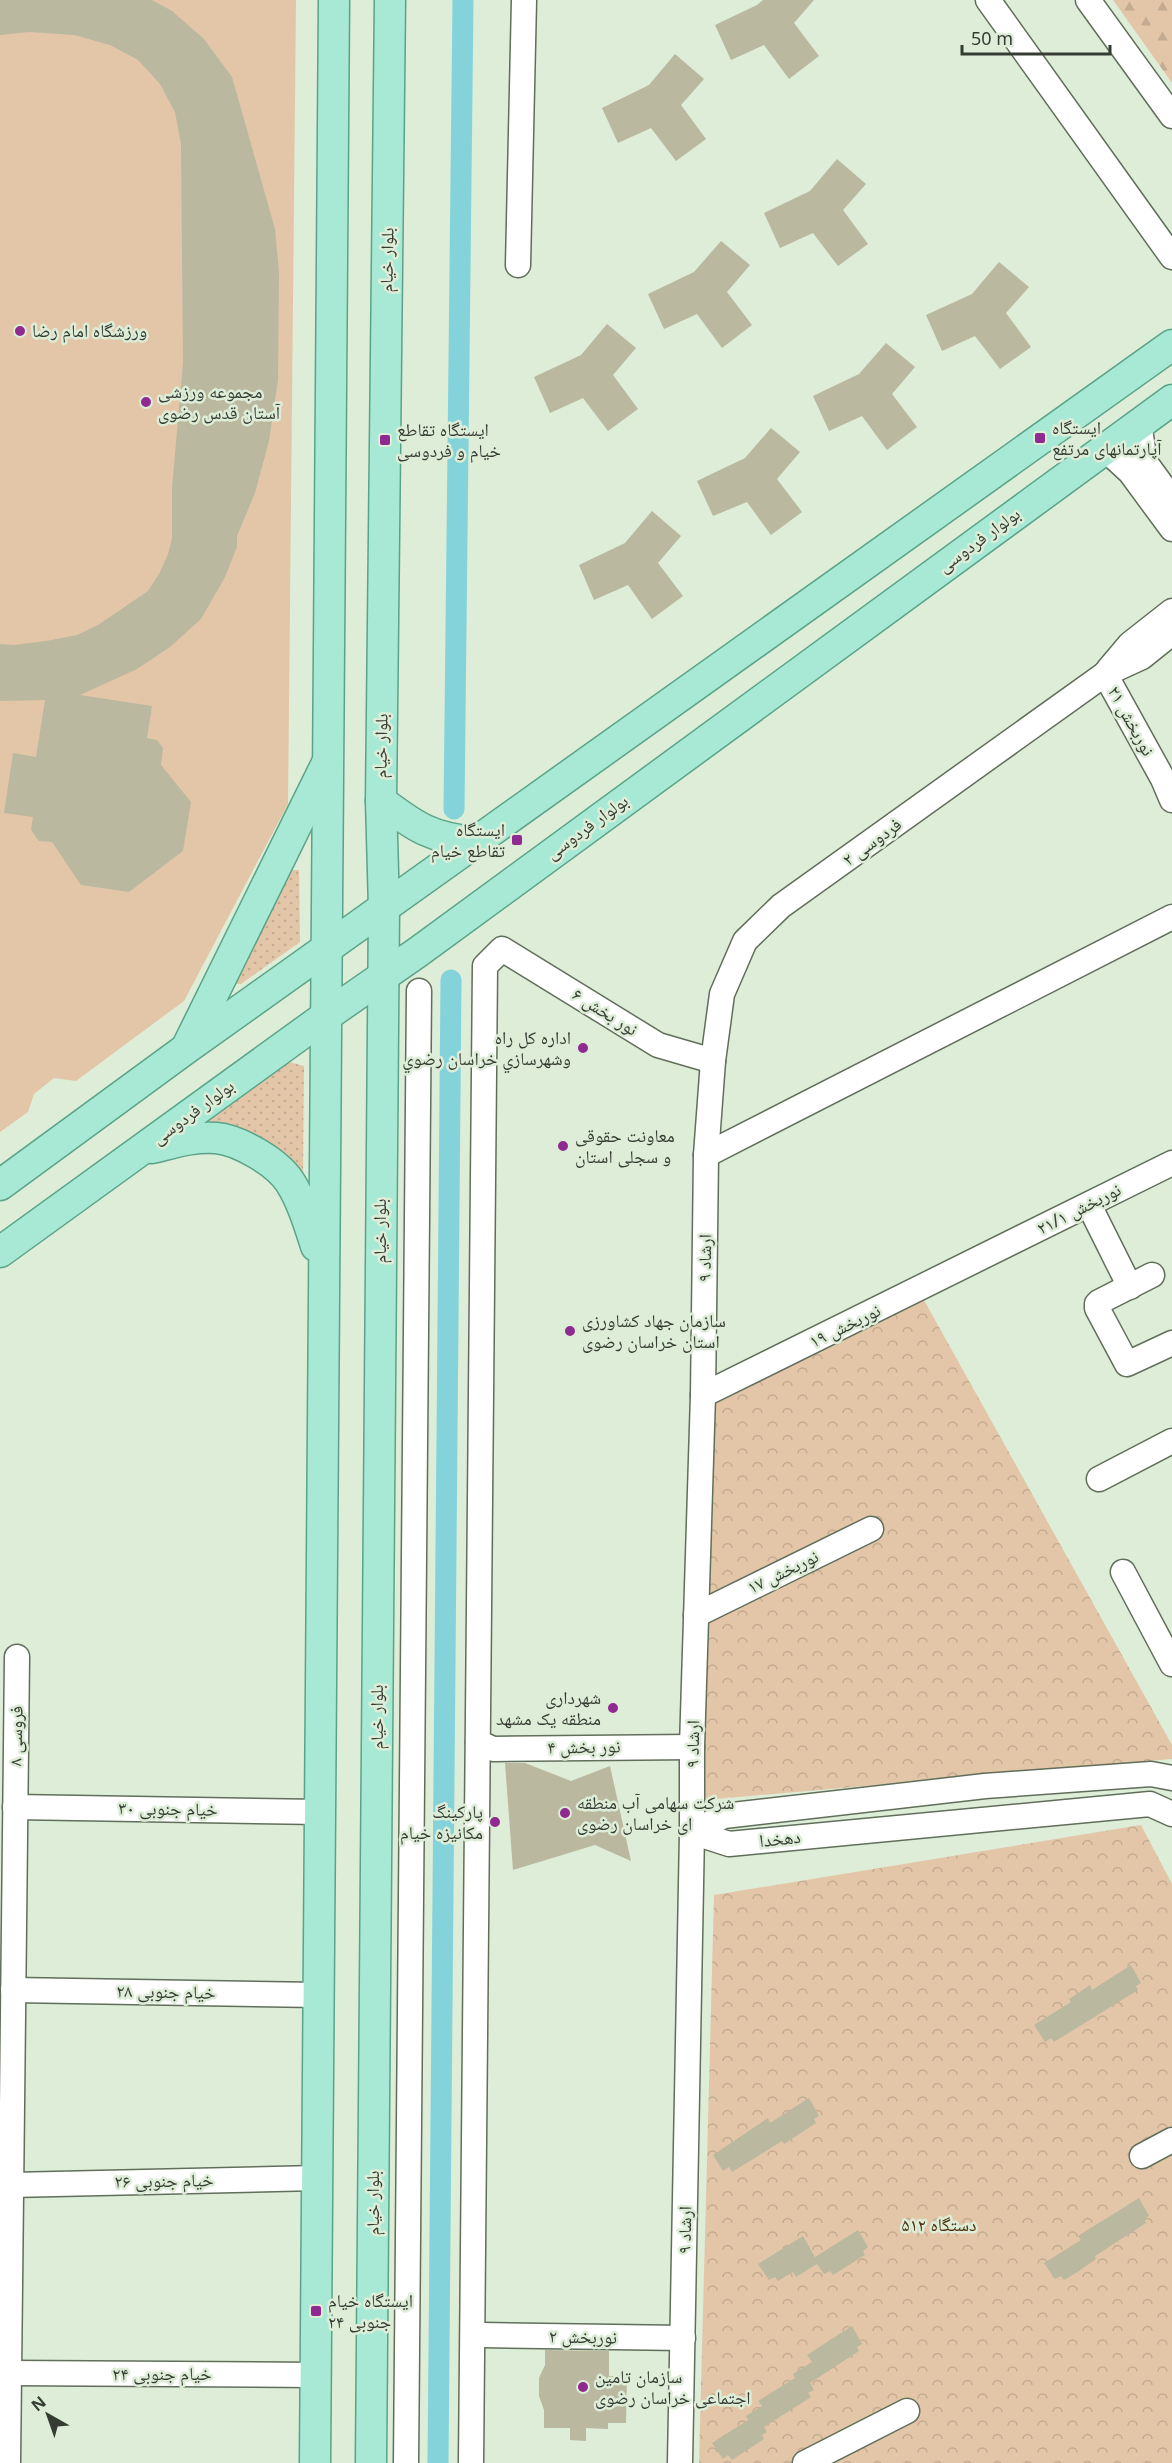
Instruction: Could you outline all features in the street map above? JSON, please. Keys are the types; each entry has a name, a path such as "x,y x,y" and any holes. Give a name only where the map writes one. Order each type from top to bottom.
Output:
{"main road":[{"path":"315,2463 334,0"},
{"name":"بلوار خیام","path":"371,2463 384,908 381,801 390,0"},
{"path":"0,1185 186,1048 1172,345"},
{"name":"بولوار فردوسی","path":"0,1252 382,978 1172,400"},
{"path":"186,1048 329,760"},
{"path":"381,801 407,821 429,833 453,840 477,842"},
{"path":"140,1150 194,1139 217,1138 240,1144 266,1159 289,1180 304,1210 324,1276"}],"street":[{"path":"518,264 524,0"},
{"path":"988,0 1172,257"},
{"path":"1088,0 1172,116"},
{"path":"1140,423 1145,462 1172,499"},
{"path":"1104,448 1130,472 1172,529"},
{"name":"فردوسی ۲","path":"1105,674 1130,644 1172,611"},
{"name":"فردوسی ۲","path":"713,1061 722,994 745,941 781,906 1105,674 1142,657 1172,633"},
{"name":"نوربخش ۲۱","path":"1105,674 1163,779 1172,800"},
{"path":"706,1155 1172,916"},
{"name":"نور بخش ۶","path":"478,1742 485,966 502,949 657,1045 713,1061"},
{"path":"406,2463 419,991"},
{"name":"ارشاد ۹","path":"680,2463 693,1832 692,1747 703,1395 706,1155 713,1061"},
{"name":"نوربخش ۲۱/۱","path":"987,1256 1172,1163"},
{"path":"1089,1205 1130,1287"},
{"name":"نوربخش ۱۹","path":"703,1395 987,1256"},
{"path":"1152,1275 1097,1304 1126,1364 1172,1343"},
{"path":"1099,1479 1172,1441"},
{"name":"نوربخش ۱۷","path":"696,1616 871,1529"},
{"path":"1123,1572 1172,1664"},
{"name":"فروسی ۸","path":"8,2463 17,1657"},
{"path":"471,2463 478,1742"},
{"name":"نور بخش ۴","path":"478,1742 493,1749 692,1747"},
{"name":"دهخدا","path":"693,1832 724,1816 985,1786 1152,1774 1172,1778"},
{"name":"دهخدا","path":"693,1832 729,1845 1150,1804 1172,1814"},
{"name":"خیام جنوبی ۳۰","path":"15,1807 320,1812"},
{"name":"خیام جنوبی ۲۸","path":"13,1990 318,1995"},
{"path":"1142,2156 1172,2140"},
{"name":"خیام جنوبی ۲۶","path":"11,2185 317,2178"},
{"name":"نوربخش ۲","path":"482,2335 683,2338"},
{"name":"خیام جنوبی ۲۴","path":"9,2373 315,2375"},
{"path":"805,2463 907,2411"}],"green space":[{"name":"مجموعه ورزشی آستان قدس رضوی","path":"0,0 296,0 288,804 184,1001 76,1081 54,1078 34,1094 28,1112 0,1132"},
{"path":"1113,0 1172,0 1172,83"},
{"path":"290,870 299,870 300,942 241,984 235,984"},
{"path":"285,1061 304,1066 303,1174 197,1124"},
{"path":"920,1293 1172,1745 1172,1759 705,1800 707,1401"},
{"name":"۵۱۲ دستگاه","path":"1141,1825 1172,1884 1172,2463 699,2463 714,1895"}],"building":[{"path":"0,0 152,0 172,11 204,39 232,77 275,229 279,272 278,380 269,441 255,493 237,536 237,547 225,577 201,619 170,647 137,669 80,695 152,706 147,738 157,740 163,748 161,765 191,802 183,851 129,892 81,885 52,842 39,841 31,830 33,817 4,813 13,753 36,757 45,700 0,701 0,644 14,645 77,635 98,625 148,591 168,554 172,539 172,488 183,363 181,144 175,112 160,84 138,60 110,45 74,35 29,32 0,35"},
{"path":"763,0 814,0 794,23 819,56 789,79 764,45 731,60 715,25"},
{"path":"675,54 704,79 681,105 706,139 676,161 651,128 618,143 602,108 649,85"},
{"path":"837,159 866,184 843,210 868,244 838,266 813,233 780,248 764,213 810,191"},
{"path":"721,241 750,265 727,292 752,325 722,348 697,314 664,329 648,294 694,272"},
{"path":"999,262 1029,287 1006,313 1031,347 1000,369 975,336 942,351 926,315 972,294"},
{"path":"607,324 636,348 613,375 638,409 608,431 583,398 550,413 534,377 581,355"},
{"path":"886,343 915,367 892,394 917,427 887,450 862,416 829,431 813,396 859,374"},
{"path":"771,428 800,452 777,479 802,512 771,535 747,502 713,516 697,481 745,458"},
{"path":"652,511 681,536 658,563 683,596 652,619 628,585 594,600 579,565 625,543"},
{"name":"شرکت سهامی آب منطقه ای خراسان رضوی","path":"505,1763 525,1763 571,1781 610,1766 631,1861 595,1845 513,1870"},
{"path":"1131,1965 1141,1983 1136,1986 1138,1990 1054,2042 1051,2038 1045,2042 1034,2025 1071,2002 1069,1999 1090,1985 1092,1990"},
{"path":"809,2098 819,2116 814,2119 816,2123 784,2144 782,2141 732,2172 729,2167 723,2171 713,2155 768,2118 770,2123"},
{"path":"1139,2198 1149,2216 1144,2219 1146,2223 1095,2256 1096,2259 1079,2271 1064,2280 1061,2276 1055,2279 1044,2263 1081,2240 1078,2236"},
{"path":"858,2230 868,2247 863,2251 865,2255 833,2275 830,2271 824,2274 817,2264 796,2277 793,2272 778,2281 775,2277 769,2280 758,2264 803,2236 815,2257"},
{"path":"852,2326 862,2344 857,2347 859,2351 810,2383 814,2390 808,2393 811,2397 764,2427 767,2432 762,2435 764,2439 732,2460 728,2455 723,2459 712,2443 748,2420 746,2416 762,2406 758,2401 795,2378 793,2374 812,2362 807,2355"},
{"name":"سازمان تامین اجتماعی خراسان رضوی","path":"545,2350 609,2351 609,2376 627,2376 626,2423 608,2423 608,2429 586,2428 586,2441 570,2440 570,2428 544,2428 539,2378 545,2365"}],"waterway":[{"path":"454,809 463,0"},
{"path":"438,2463 451,980"}],"place":[{"name":"ورزشگاه امام رضا","path":"20,331"},
{"name":"مجموعه ورزشی آستان قدس رضوی","path":"146,402"},
{"name":"ایستگاه آپارتمانهای مرتفع","path":"1040,438"},
{"name":"ایستگاه تقاطع خیام و فردوسی","path":"385,440"},
{"name":"ایستگاه تقاطع خیام","path":"517,840"},
{"name":"اداره كل راه وشهرسازي خراسان رضوي","path":"583,1048"},
{"name":"معاونت حقوقی و سجلی استان","path":"563,1146"},
{"name":"سازمان جهاد کشاورزی استان خراسان رضوی","path":"570,1331"},
{"name":"شهرداری منطقه یک مشهد","path":"613,1708"},
{"name":"شرکت سهامی آب منطقه ای خراسان رضوی","path":"565,1813"},
{"name":"پارکینگ مکانیزه خیام","path":"495,1822"},
{"name":"ایستگاه خیام جنوبی ۲۴","path":"316,2311"},
{"name":"سازمان تامین اجتماعی خراسان رضوی","path":"583,2387"}]}
